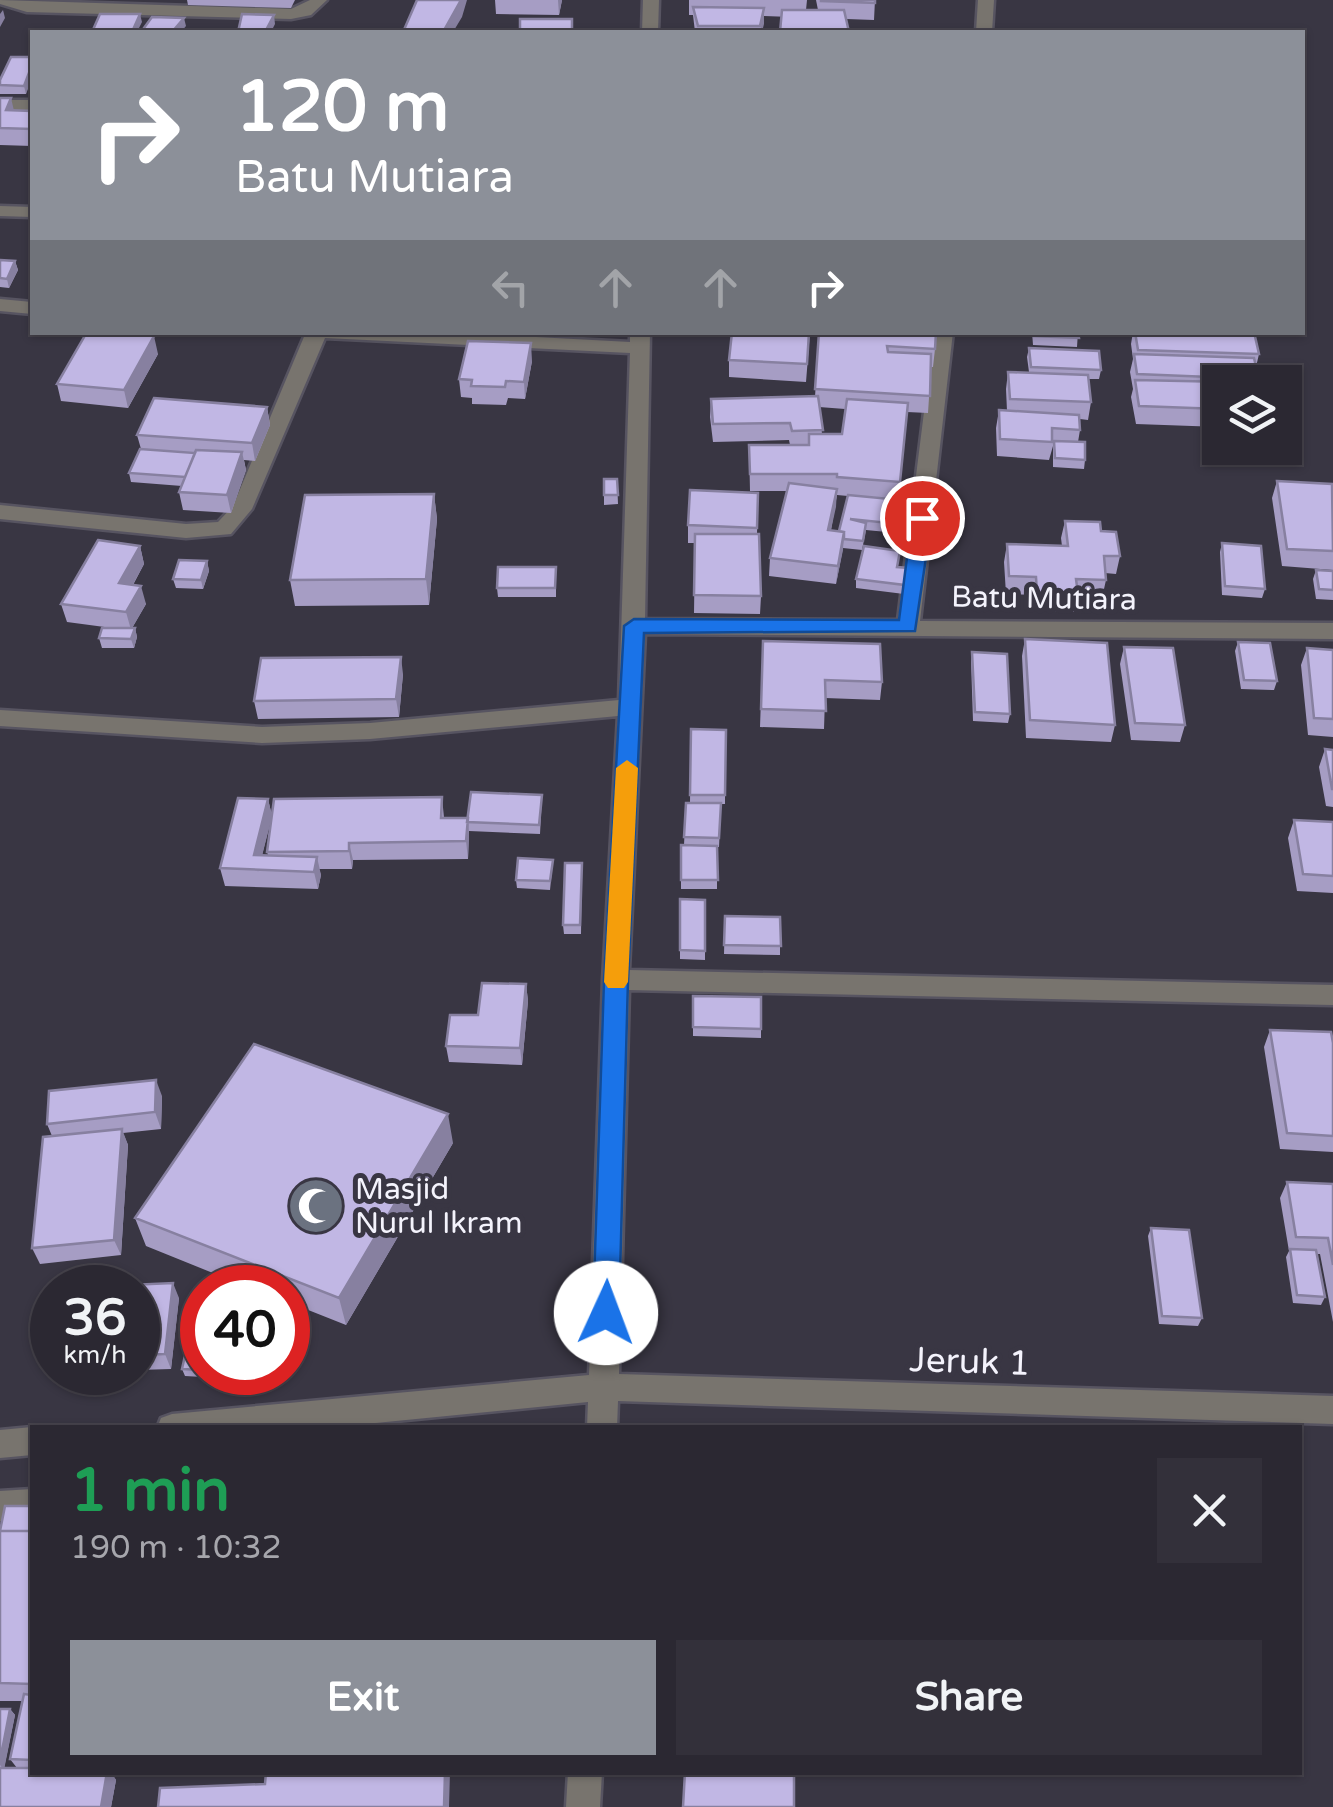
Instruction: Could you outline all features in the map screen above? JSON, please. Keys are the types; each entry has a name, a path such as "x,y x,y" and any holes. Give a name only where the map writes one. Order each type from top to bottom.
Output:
{"street":[{"path":"3,0 27,7 290,14 305,12 319,0"},
{"path":"650,30 651,0"},
{"path":"984,30 986,0"},
{"path":"0,104 30,105"},
{"path":"0,211 30,212"},
{"path":"0,306 30,308"},
{"path":"0,512 186,531 224,529 242,509 315,335"},
{"path":"408,335 639,340 634,626 616,980 602,1425"},
{"path":"908,626 944,335"},
{"name":"Batu Mutiara","path":"634,626 1333,631"},
{"path":"0,718 262,735 370,731 631,707"},
{"path":"616,980 1333,995"},
{"name":"Jeruk 1","path":"204,1425 604,1387 1333,1410"},
{"path":"0,1444 30,1440"},
{"path":"0,1506 30,1504"},
{"path":"584,1807 585,1775"}],"building":[{"path":"417,0 461,0 444,30 404,30"},
{"path":"875,0 875,3 821,1"},
{"path":"693,7 764,8 760,26 698,26"},
{"path":"782,10 844,10 849,30 780,30"},
{"path":"100,14 140,14 133,30 93,30"},
{"path":"242,14 274,15 266,30 238,30"},
{"path":"152,17 184,18 174,30 142,30"},
{"path":"520,19 572,19 572,30 520,30"},
{"path":"11,57 30,57 24,86 0,85"},
{"path":"0,98 11,98 6,110 30,111 30,129 0,128"},
{"path":"0,260 15,261 7,279 0,278"},
{"path":"85,335 154,336 124,390 57,384"},
{"path":"732,335 809,335 807,364 729,360"},
{"path":"819,335 936,335 935,349 887,346 888,352 931,354 930,396 815,389"},
{"path":"1078,335 1079,338 1034,336"},
{"path":"1136,335 1255,335 1259,354 1138,350"},
{"path":"468,341 531,343 524,382 506,381 505,387 471,386 472,380 459,379"},
{"path":"1029,348 1099,351 1101,370 1031,367"},
{"path":"1134,354 1254,358 1256,365 1202,365 1202,377 1137,374"},
{"path":"1008,372 1088,375 1091,402 1010,399"},
{"path":"1135,380 1202,381 1202,408 1139,406"},
{"path":"818,396 823,430 792,431 790,423 713,424 711,399"},
{"path":"154,398 267,407 252,443 137,435"},
{"path":"847,399 908,403 900,482 837,474 750,474 749,445 809,445 809,434 842,434"},
{"path":"999,410 1079,415 1080,430 1052,428 1052,442 1000,439"},
{"path":"1054,441 1085,442 1085,460 1055,458"},
{"path":"140,449 195,453 185,477 129,473"},
{"path":"196,450 242,452 227,495 179,492"},
{"path":"604,479 617,479 618,495 604,495"},
{"path":"1277,481 1332,484 1333,551 1287,549"},
{"path":"789,483 837,489 828,530 844,532 838,566 770,558"},
{"path":"690,490 758,493 757,528 688,525"},
{"path":"434,494 426,579 290,580 305,495"},
{"path":"848,495 901,500 898,524 850,519 866,523 863,541 844,539 844,532 839,531"},
{"path":"1065,521 1100,522 1101,531 1116,532 1120,556 1104,556 1106,580 1076,579 1078,594 1037,593 1036,577 1009,576 1007,544 1068,546"},
{"path":"695,534 759,534 761,596 694,595"},
{"path":"98,540 140,546 119,583 141,586 126,612 61,604"},
{"path":"1222,543 1261,546 1265,589 1225,586"},
{"path":"864,546 900,551 897,567 909,568 905,585 856,579"},
{"path":"179,560 207,561 201,580 173,579"},
{"path":"498,567 556,567 555,588 497,588"},
{"path":"1316,570 1333,571 1333,590 1319,589"},
{"path":"102,628 135,628 131,639 99,638"},
{"path":"1025,639 1107,643 1115,725 1030,720"},
{"path":"763,641 880,644 882,682 825,680 826,711 761,709"},
{"path":"1238,642 1270,643 1277,681 1244,680"},
{"path":"1124,647 1173,648 1185,725 1135,723"},
{"path":"1307,648 1333,650 1333,719 1314,718"},
{"path":"972,652 1007,654 1010,714 975,712"},
{"path":"401,657 396,699 254,701 261,658"},
{"path":"691,729 726,730 725,795 690,795"},
{"path":"1325,749 1333,750 1333,789 1332,789"},
{"path":"471,792 542,795 539,825 467,822"},
{"path":"442,797 441,818 468,818 466,841 349,843 349,851 267,852 274,799"},
{"path":"238,798 268,799 254,855 317,857 314,872 220,868"},
{"path":"686,803 721,803 719,838 684,837"},
{"path":"1294,820 1333,822 1333,876 1303,874"},
{"path":"681,845 717,846 718,880 681,880"},
{"path":"518,858 553,860 550,881 516,880"},
{"path":"565,863 582,863 580,925 563,925"},
{"path":"680,899 705,900 705,951 680,950"},
{"path":"725,916 780,917 781,946 724,945"},
{"path":"482,983 526,984 520,1048 446,1046 450,1015 478,1015"},
{"path":"693,996 761,997 761,1029 693,1027"},
{"path":"1270,1030 1331,1032 1333,1136 1287,1133"},
{"path":"254,1044 448,1114 339,1298 310,1287 310,1265 255,1265 135,1218"},
{"path":"156,1080 155,1112 47,1124 49,1091"},
{"path":"122,1129 114,1240 32,1248 43,1137"},
{"path":"1287,1182 1333,1184 1333,1265 1328,1238 1296,1237"},
{"path":"1151,1228 1189,1230 1202,1318 1162,1316"},
{"path":"1290,1249 1316,1250 1325,1297 1297,1295"},
{"path":"173,1283 165,1354 160,1354 160,1284"},
{"path":"5,1506 30,1506 30,1531 0,1531"},
{"path":"0,1531 30,1531 30,1684 0,1683"},
{"path":"24,1694 30,1695 30,1760 10,1759"},
{"path":"0,1709 10,1709 0,1761"},
{"path":"0,1768 30,1768 30,1775 106,1775 101,1807 0,1807"},
{"path":"266,1775 445,1775 444,1807 158,1807 160,1788 265,1784"},
{"path":"685,1775 794,1775 794,1807 683,1807"}],"slow traffic":[{"path":"616,982 627,768"}],"place":[{"name":"Masjid Nurul Ikram","path":"316,1206"}],"route":[{"path":"606,1313 616,980 634,626 908,626 922,518"}]}
